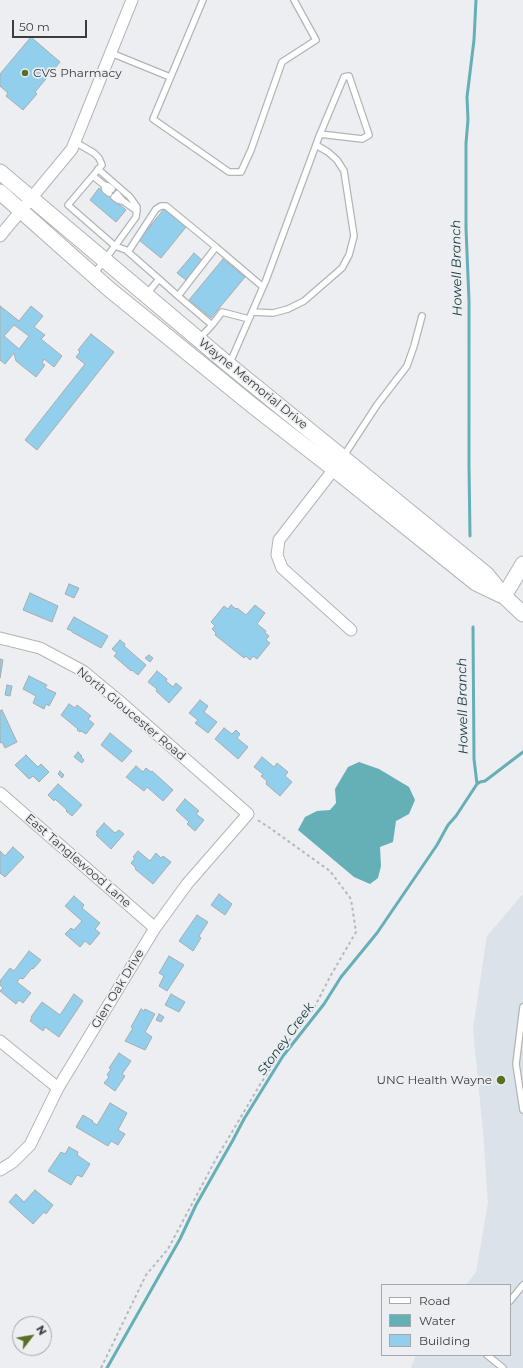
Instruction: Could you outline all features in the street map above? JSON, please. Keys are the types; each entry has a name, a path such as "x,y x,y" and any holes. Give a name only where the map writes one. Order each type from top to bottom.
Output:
{"main road":[{"name":"Wayne Memorial Drive","path":"0,172 229,365 338,463"},
{"name":"Wayne Memorial Drive","path":"0,192 93,275 253,406 338,463 486,574 504,596 523,614"},
{"path":"504,596 523,564"}],"street":[{"path":"0,236 72,149 132,0"},
{"path":"338,463 279,540 277,555 282,568 351,630"},
{"name":"North Gloucester Road","path":"0,638 40,648 83,671 248,814"},
{"name":"East Tanglewood Lane","path":"0,793 155,928"},
{"name":"Glen Oak Drive","path":"0,1170 13,1162 30,1145 58,1088 155,928 187,884 248,814"},
{"path":"0,1041 58,1088"}],"lane":[{"path":"203,0 153,119 229,172 241,172 251,150 282,62 316,40 294,0"},
{"path":"111,53 170,77"},
{"path":"229,365 263,287 320,134 344,77 348,76 369,135 362,139 320,134"},
{"path":"75,142 94,153 99,158 102,165 68,205 115,246 128,252 212,325"},
{"path":"252,312 273,313 288,309 304,301 342,268 349,255 354,236 344,171 337,160 328,152 316,145"},
{"path":"93,275 136,217 137,212 137,207 130,197 98,169"},
{"path":"93,176 104,185 105,190 110,191"},
{"path":"116,196 118,200 123,201 137,212"},
{"path":"128,252 156,209 160,206 166,206 263,287"},
{"path":"178,296 216,247"},
{"path":"146,295 159,279"},
{"path":"198,339 222,312 249,319"},
{"path":"338,463 377,405 407,366 422,316"},
{"path":"523,1007 516,1064 523,1110"},
{"path":"511,1300 523,1285"},
{"path":"488,1356 504,1368"}],"path":[{"path":"100,1368 146,1275 168,1249 216,1159 265,1077 288,1042 314,1008 356,932 351,898 330,872 270,828 248,814"}],"shaded area":[{"name":"UNC Health Wayne","path":"523,894 523,1368 411,1368 416,1356 511,1356 511,1284 467,1284 476,1272 488,1203 483,1131 473,1029 487,936"}],"water":[{"path":"359,762 379,769 409,787 415,800 409,814 396,821 393,842 380,847 381,866 378,878 370,884 354,877 298,830 305,817 317,811 330,810 336,803 335,789 348,767"}],"building":[{"path":"31,37 60,62 35,92 37,94 23,110 6,96 8,93 0,86 0,74"},
{"path":"114,186 120,191 113,199 126,210 116,222 90,200 99,188 107,195"},
{"path":"164,209 186,227 161,258 139,240"},
{"path":"194,253 202,260 186,280 177,273"},
{"path":"223,259 245,277 211,318 189,300"},
{"path":"0,306 19,321 31,306 43,316 34,327 45,335 41,339 62,356 54,367 44,359 42,363 45,365 36,377 16,361 14,353 5,364 0,360","holes":["14,325 29,336 19,349 4,336"]},
{"path":"91,334 114,352 37,450 25,440 85,364 76,357 80,352 78,350"},
{"path":"69,584 79,588 74,598 65,594"},
{"path":"30,593 58,606 52,622 23,610"},
{"path":"231,605 246,615 255,605 265,613 257,624 266,631 265,633 269,636 266,640 270,643 257,659 253,656 250,660 246,656 244,658 215,635 216,633 212,629 215,626 211,622 224,606 228,609"},
{"path":"74,617 108,636 101,648 67,629"},
{"path":"120,640 125,644 124,646 146,665 138,675 132,670 131,671 114,656 117,653 112,649"},
{"path":"149,655 153,658 150,662 145,658"},
{"path":"0,659 3,660 0,678"},
{"path":"157,671 167,679 166,681 173,687 176,683 182,688 169,703 156,691 157,689 148,682"},
{"path":"29,676 47,685 45,688 56,693 49,706 46,704 44,709 33,703 36,696 23,689"},
{"path":"7,685 12,686 10,696 5,695"},
{"path":"200,700 208,706 204,712 217,722 208,733 195,723 198,720 189,713"},
{"path":"69,704 75,708 77,705 91,716 88,719 94,724 86,734 77,730 78,729 61,715"},
{"path":"2,710 17,742 5,748 2,742 0,743 0,711"},
{"path":"224,728 232,734 236,730 240,734 237,738 248,747 238,759 215,739"},
{"path":"110,733 132,751 122,762 101,745"},
{"path":"78,752 84,760 82,763 74,757"},
{"path":"26,755 38,767 41,764 49,772 39,782 33,776 29,779 15,765"},
{"path":"262,757 274,767 277,763 288,772 285,776 292,782 280,796 266,784 267,781 261,776 263,774 254,767"},
{"path":"136,766 143,772 146,768 151,772 152,771 173,790 163,801 147,787 144,791 126,777"},
{"path":"60,771 64,775 62,778 58,774"},
{"path":"58,784 82,805 72,816 55,799 54,801 48,795"},
{"path":"185,799 199,811 196,814 204,820 195,831 187,824 189,822 176,810"},
{"path":"104,823 115,833 119,830 124,834 111,849 96,835 98,833 96,832"},
{"path":"13,847 24,857 5,877 0,873 0,851 5,856"},
{"path":"138,851 150,861 156,853 161,858 163,856 171,862 153,884 135,869 136,868 131,863 135,858 133,857"},
{"path":"219,894 232,904 225,915 211,905"},
{"path":"74,896 84,905 82,908 100,923 95,929 100,933 90,945 85,941 80,947 65,934 71,928 74,930 82,921 65,906"},
{"path":"197,915 208,922 199,936 201,938 193,951 179,941"},
{"path":"29,951 41,960 23,979 20,978 17,982 31,993 23,1003 19,1000 16,1004 0,991 3,988 0,985 0,981 10,968 14,971"},
{"path":"169,956 184,965 167,991 159,986 164,976 159,973"},
{"path":"74,994 83,1001 59,1037 45,1027 43,1031 30,1021 31,1017 42,1002 60,1015"},
{"path":"171,994 185,1002 179,1012 165,1005"},
{"path":"141,1009 144,1011 145,1009 155,1014 145,1032 152,1037 145,1050 125,1041 133,1028 131,1027"},
{"path":"159,1014 164,1017 161,1022 156,1020"},
{"path":"119,1053 131,1061 122,1074 125,1076 115,1091 104,1083 109,1077 107,1075 111,1069 109,1068"},
{"path":"110,1103 127,1113 118,1130 125,1134 118,1145 111,1141 108,1146 76,1127 83,1115 97,1125"},
{"path":"69,1147 78,1152 77,1155 90,1164 82,1177 77,1175 71,1185 48,1171 61,1152 65,1154"},
{"path":"35,1190 53,1205 46,1214 44,1212 33,1224 9,1202 16,1194 24,1202"}],"waterway":[{"name":"Howell Branch","path":"470,536 469,301 466,228 466,143 468,120 467,97 474,40 476,0"},
{"name":"Howell Branch","path":"473,627 474,759 477,784"},
{"name":"Stoney Creek","path":"107,1368 180,1239 196,1205 244,1119 283,1056 324,1004 341,977 377,933 437,845 448,825 456,816 477,784 485,781 523,752"}],"place":[{"name":"CVS Pharmacy","path":"25,73"},
{"name":"UNC Health Wayne","path":"501,1080"}]}
